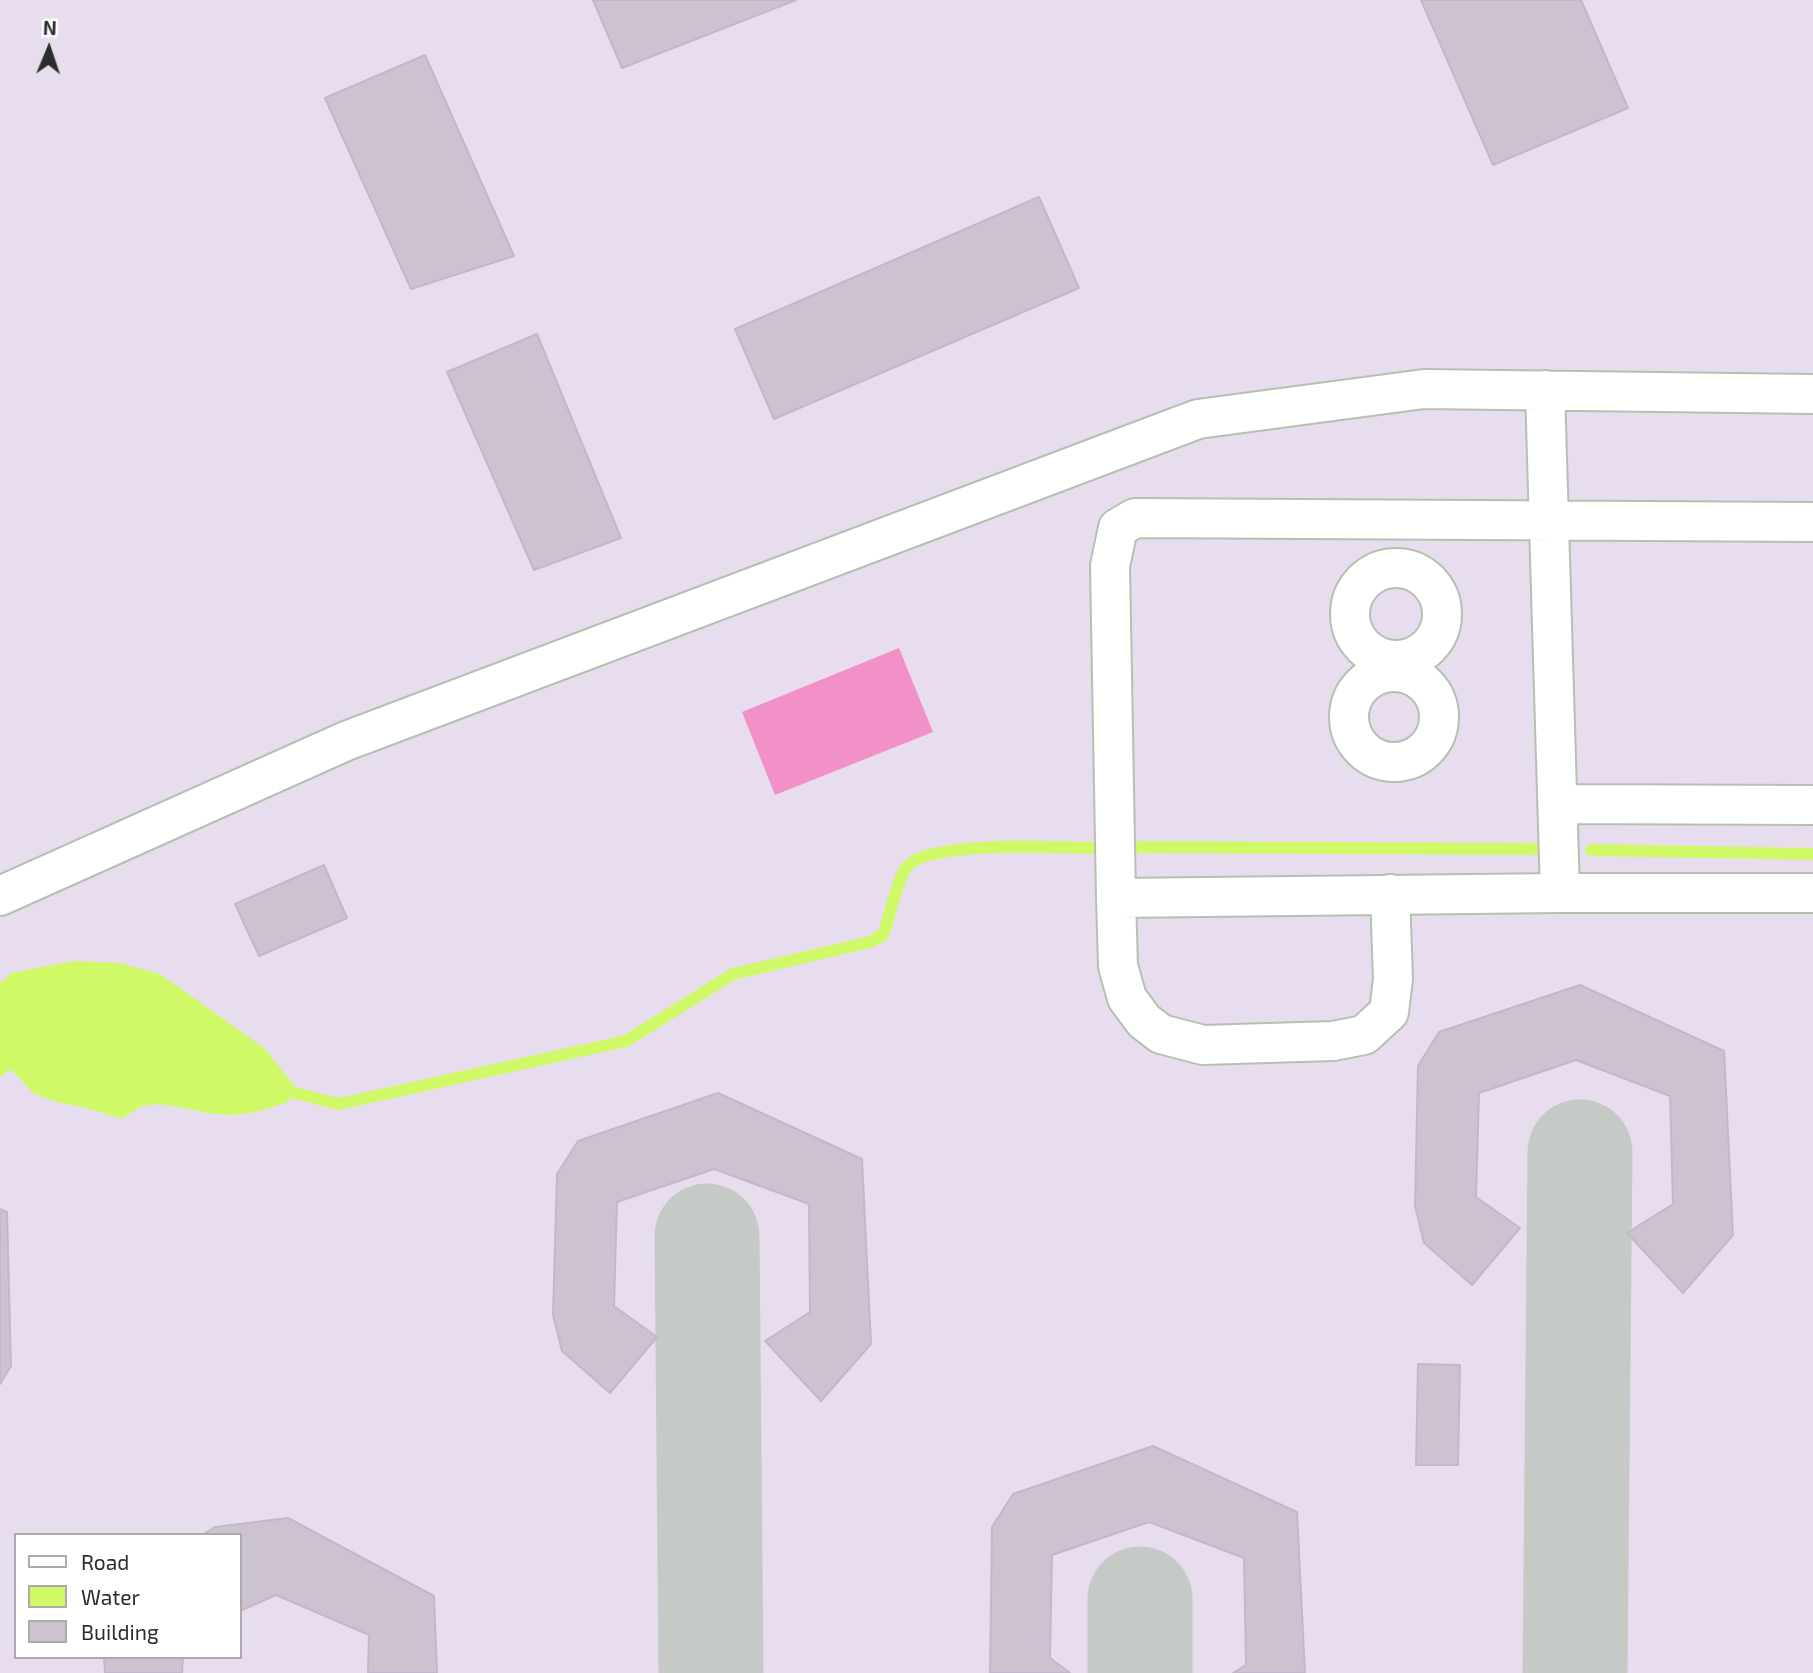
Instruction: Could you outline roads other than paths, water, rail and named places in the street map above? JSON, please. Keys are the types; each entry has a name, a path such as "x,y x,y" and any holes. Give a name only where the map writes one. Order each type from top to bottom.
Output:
{"street":[{"path":"0,896 346,741 1198,419 1424,389 1813,394"},
{"path":"1545,390 1560,893"},
{"path":"1390,894 1393,979 1389,1012 1364,1035 1333,1041 1203,1045 1161,1034 1144,1021 1127,998 1118,967 1110,566 1118,527 1135,518 1813,522"},
{"path":"1396,521 1398,568"},
{"path":"1398,568 1425,578 1438,596 1443,617 1432,644 1395,667 1366,650 1351,626 1349,612 1360,586 1370,576 1398,568"},
{"path":"1558,804 1813,805"},
{"path":"1116,898 1813,893"}],"water":[{"path":"73,961 119,963 160,974 264,1048 293,1084 289,1101 260,1111 231,1115 150,1105 140,1107 122,1119 56,1102 33,1093 11,1069 0,1077 0,983 11,973"}],"waterway":[{"path":"291,1092 339,1104 626,1041 733,974 870,942 883,935 902,875 917,859 937,853 993,847 1094,848"},
{"path":"1135,847 1536,849"},
{"path":"1591,850 1813,854"}]}
